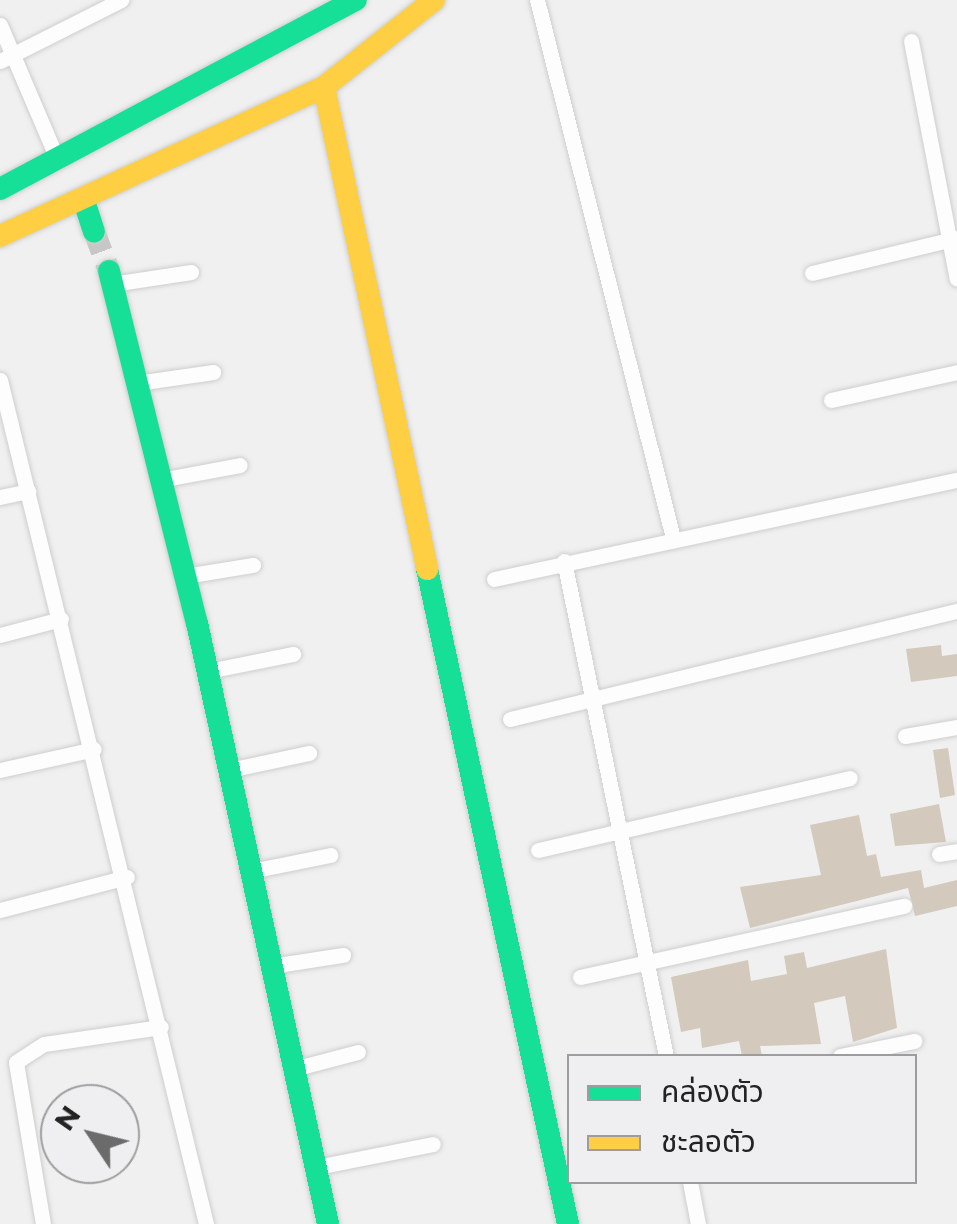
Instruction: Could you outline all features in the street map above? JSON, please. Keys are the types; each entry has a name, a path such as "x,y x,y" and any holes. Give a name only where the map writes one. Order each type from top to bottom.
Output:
{"street":[{"path":"7,58 120,0"},
{"path":"0,189 356,0"},
{"path":"0,236 84,201 324,87 434,0"},
{"path":"536,0 673,538"},
{"path":"0,25 7,58 58,161"},
{"path":"911,41 957,279"},
{"path":"324,87 568,1224"},
{"path":"84,201 94,232"},
{"path":"812,273 952,239"},
{"path":"191,272 111,277 208,671 328,1224"},
{"path":"136,384 214,372"},
{"path":"831,400 957,372"},
{"path":"0,380 127,877 206,1224"},
{"path":"160,480 240,464"},
{"path":"494,579 957,480"},
{"path":"0,498 28,491"},
{"path":"564,561 666,1054"},
{"path":"185,576 254,566"},
{"path":"510,719 596,702 957,611"},
{"path":"0,635 61,619"},
{"path":"208,671 293,654"},
{"path":"905,736 957,727"},
{"path":"0,770 94,749"},
{"path":"229,770 309,753"},
{"path":"538,850 850,778"},
{"path":"938,854 957,851"},
{"path":"251,872 330,855"},
{"path":"0,910 127,877"},
{"path":"580,977 644,959 904,906"},
{"path":"271,966 343,955"},
{"path":"43,1224 16,1062 44,1044 161,1027"},
{"path":"849,1054 914,1040"},
{"path":"297,1068 358,1052"},
{"path":"317,1168 432,1144"},
{"path":"690,1184 698,1224"}],"building":[{"path":"941,645 942,656 957,654 957,676 911,682 906,649"},
{"path":"948,748 955,795 940,798 933,750"},
{"path":"939,804 946,842 895,846 890,814"},
{"path":"859,815 867,856 876,854 881,877 921,870 924,888 957,880 957,906 915,916 908,888 750,928 740,887 821,875 810,825"},
{"path":"886,949 897,1028 853,1042 845,996 814,1003 821,1044 760,1046 762,1054 742,1054 739,1041 702,1048 700,1028 681,1032 671,977 748,960 751,981 787,974 784,956 804,952 807,968"}],"tunnel":[{"path":"94,231 109,271"}],"traffic: fast":[{"path":"0,189 356,0"},
{"path":"84,201 94,231"},
{"path":"109,271 197,623 328,1224"},
{"path":"427,569 568,1224"}],"traffic: slow":[{"path":"0,236 324,87 434,0"},
{"path":"324,87 427,569"}]}
